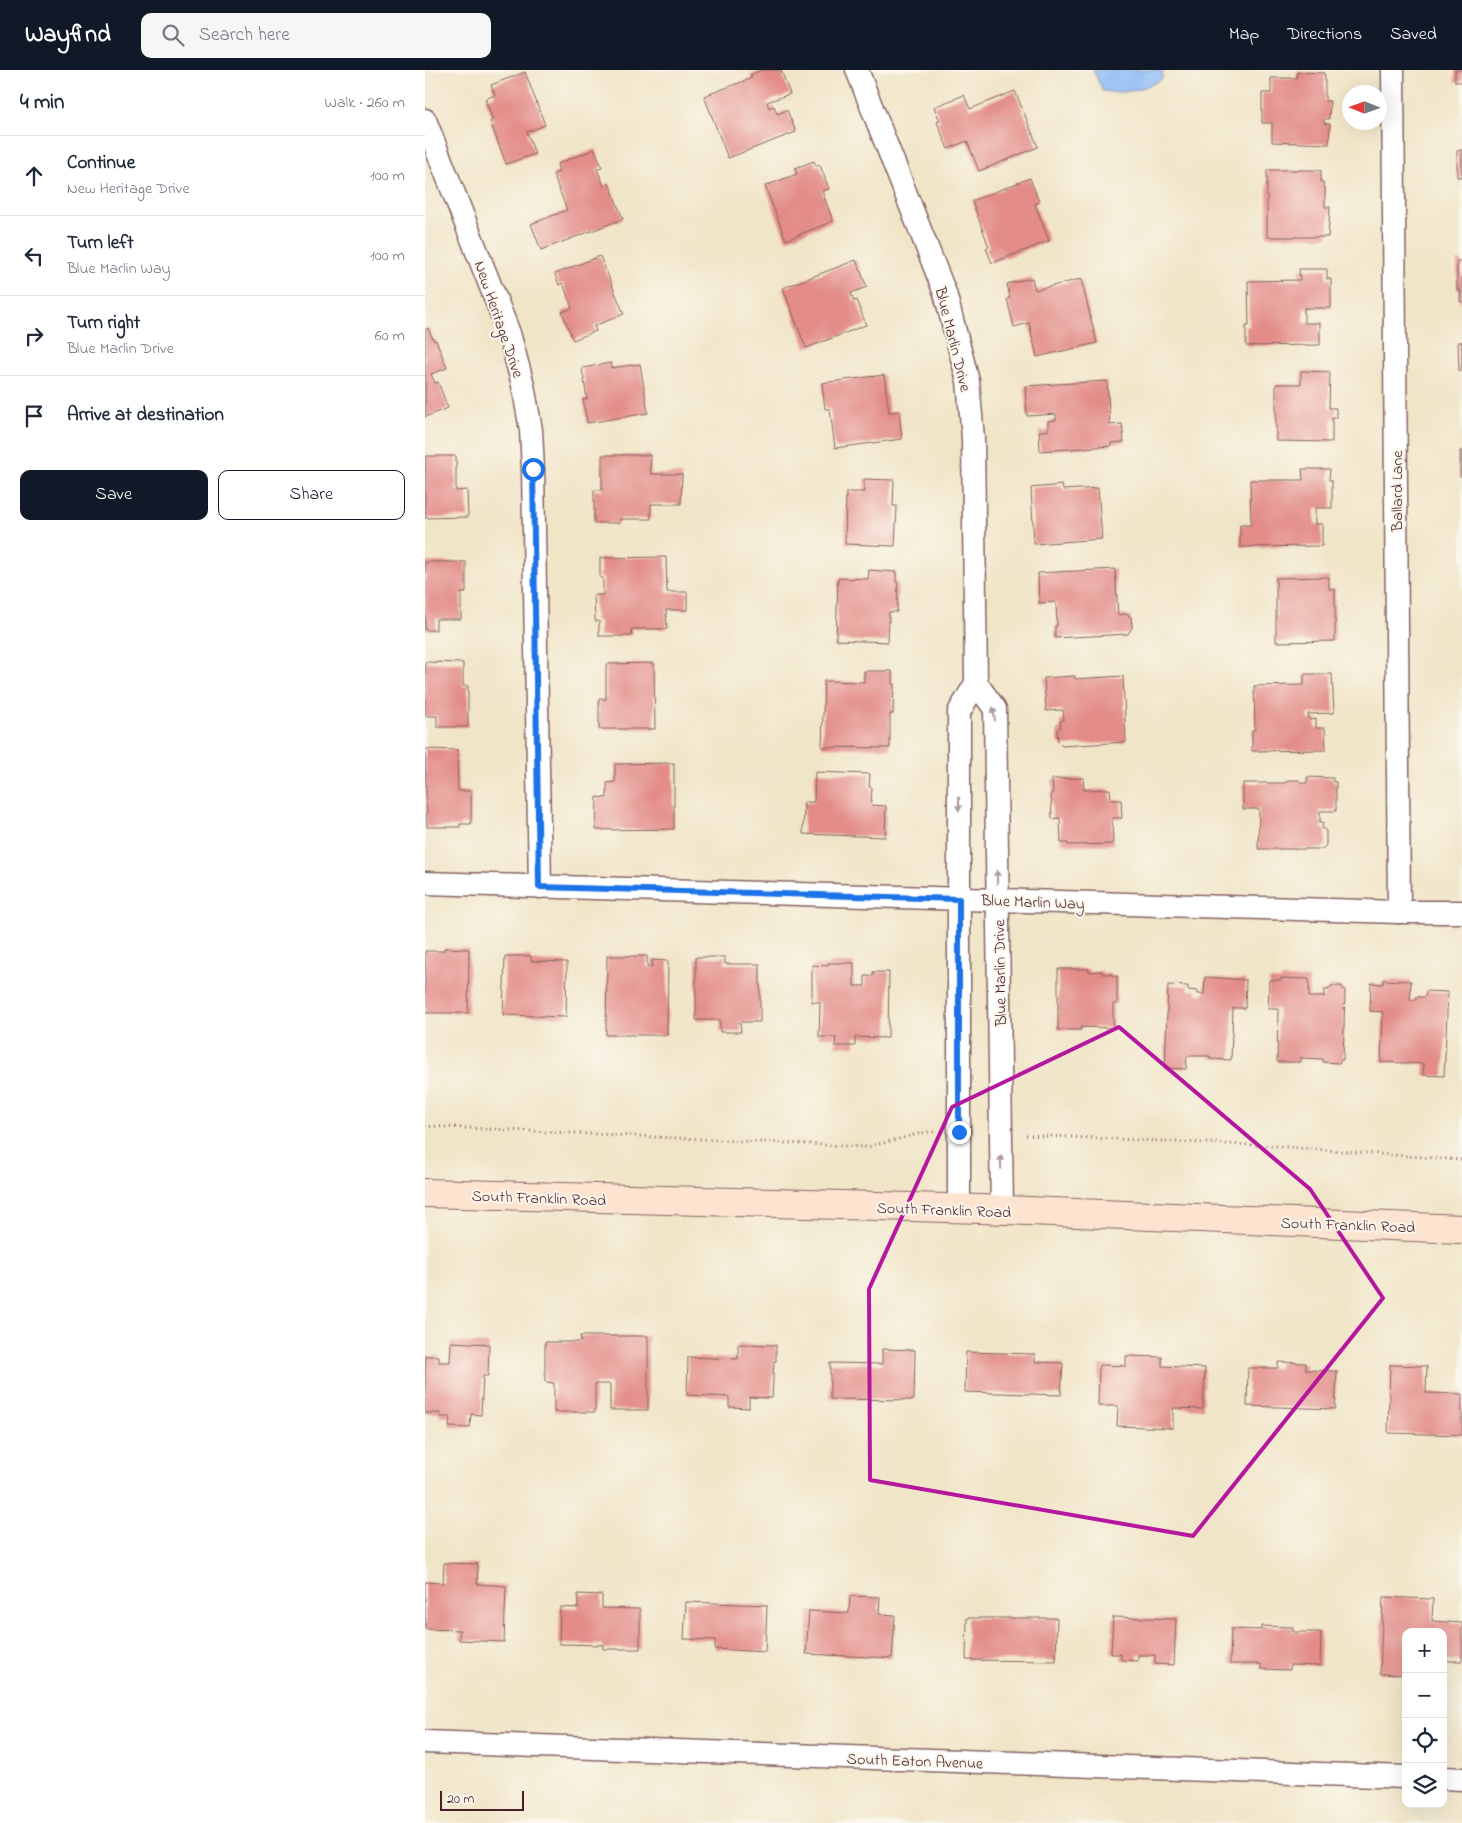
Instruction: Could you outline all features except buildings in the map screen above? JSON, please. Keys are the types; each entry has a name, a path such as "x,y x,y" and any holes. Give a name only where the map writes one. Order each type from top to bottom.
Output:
{"main road":[{"name":"South Franklin Road","path":"425,1193 1002,1210 1462,1229"}],"street":[{"name":"Blue Marlin Drive","path":"857,70 945,293 967,381 973,438 976,683 995,709 1002,1210"},
{"name":"Ballard Lane","path":"1393,70 1399,912"},
{"name":"New Heritage Drive","path":"425,120 509,333 523,386 531,430 539,887"},
{"path":"959,1209 959,712 976,683"},
{"name":"Blue Marlin Way","path":"425,883 1399,912 1462,912"},
{"name":"South Eaton Avenue","path":"425,1742 1402,1777"},
{"path":"1447,1778 1462,1779"}],"highlighted area":[{"path":"1119,1027 1310,1189 1383,1298 1193,1536 870,1480 869,1289 952,1107"}],"water":[{"path":"1093,70 1163,70 1162,79 1155,83 1134,90 1111,92 1103,91"}],"route":[{"path":"533,469 539,887 959,899 959,1132"}]}
